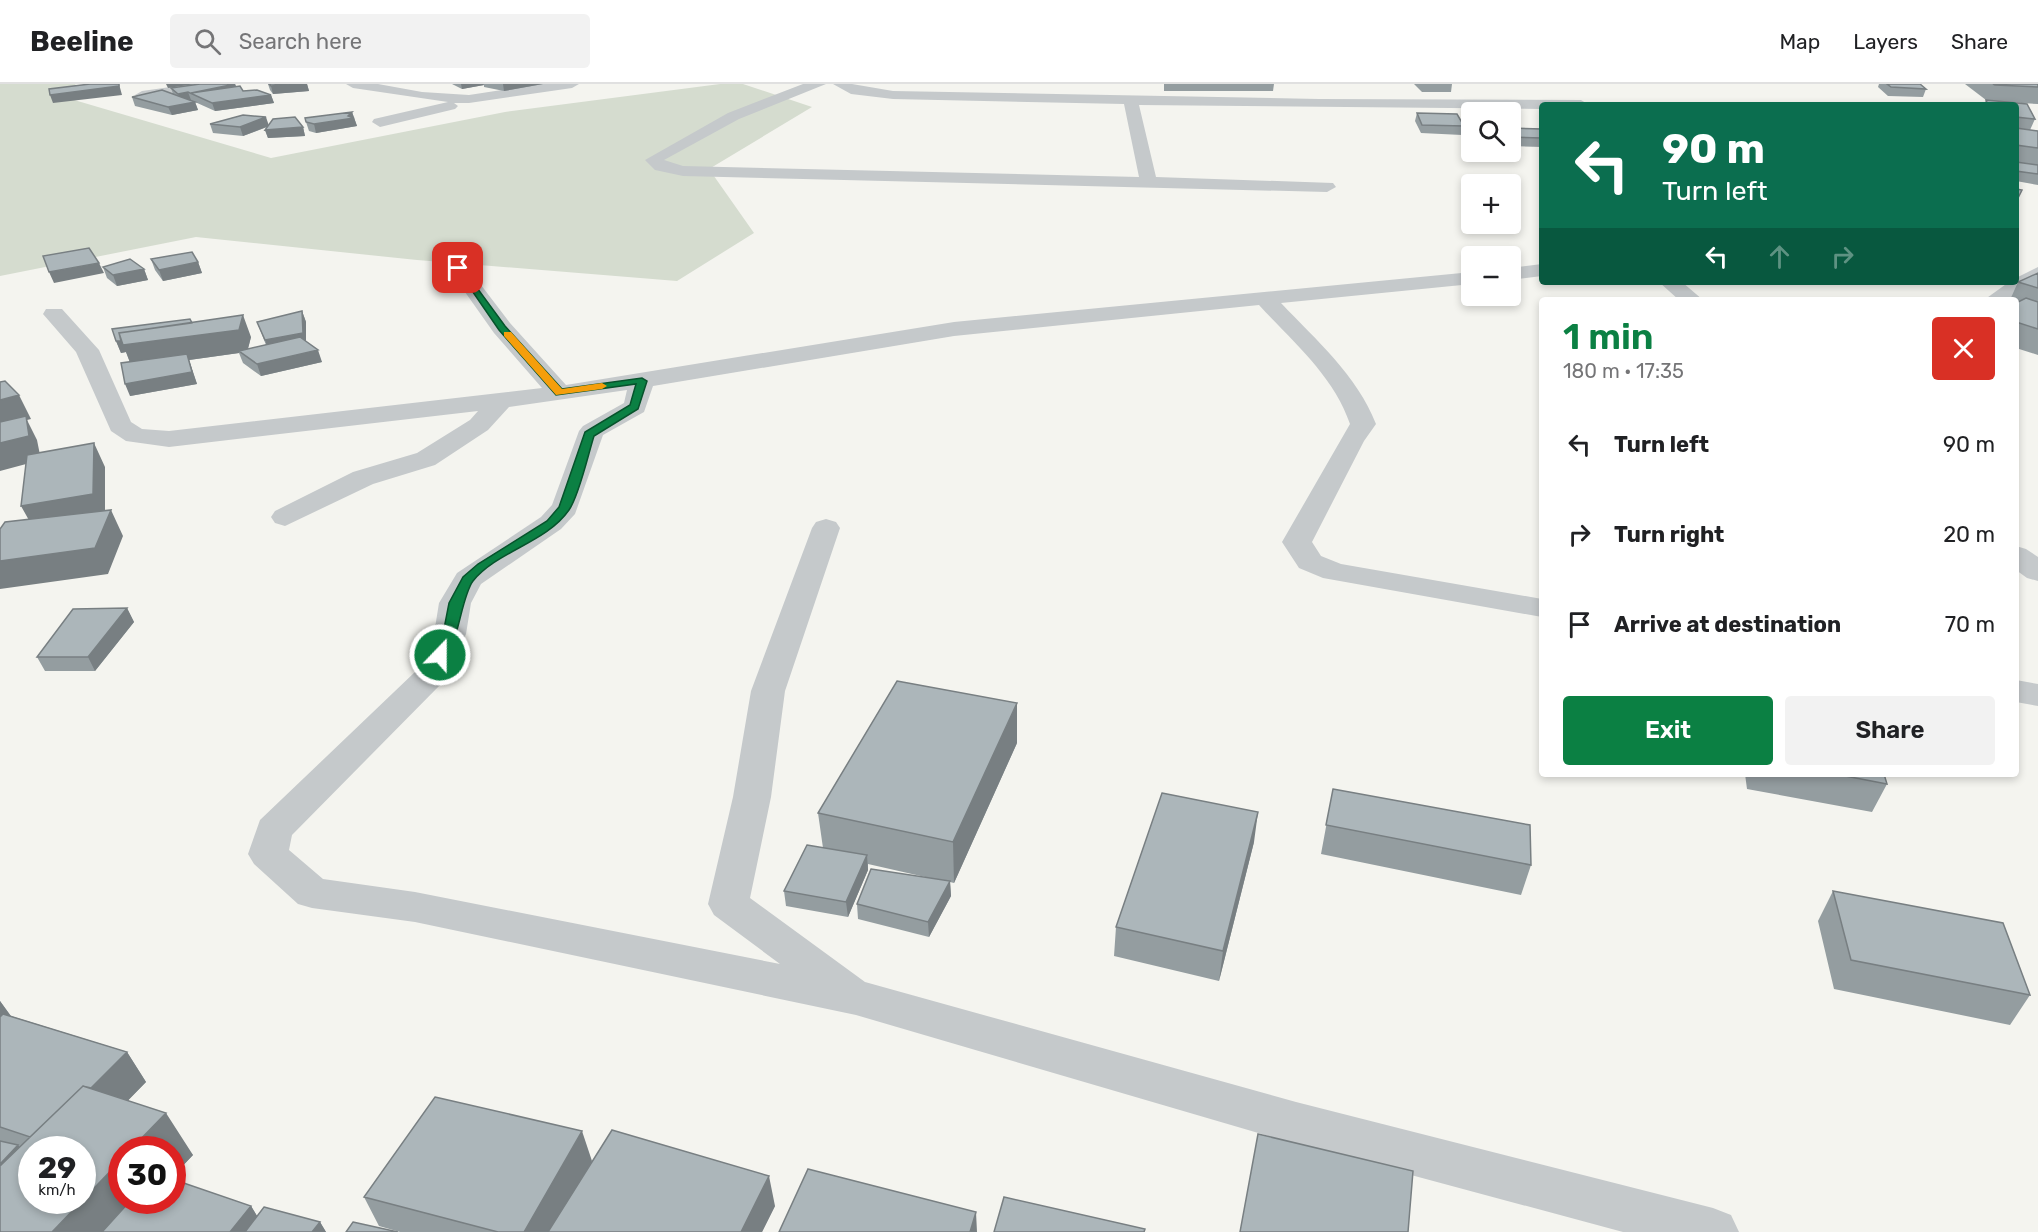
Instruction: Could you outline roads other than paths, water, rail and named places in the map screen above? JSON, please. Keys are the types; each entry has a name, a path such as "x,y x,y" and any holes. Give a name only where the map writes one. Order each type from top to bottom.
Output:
{"street":[{"path":"142,95 225,84"},
{"path":"352,84 422,96 469,99"},
{"path":"380,122 414,116 469,99 572,84"},
{"path":"819,84 777,96 744,110 653,160 661,166 683,171 1327,187"},
{"path":"840,84 856,91 893,95 1038,91 1131,101 1539,105"},
{"path":"1284,89 1319,104"},
{"path":"1584,102 1590,91"},
{"path":"1131,101 1137,139 1149,183"},
{"path":"458,268 502,328 559,392"},
{"path":"1521,273 1539,270"},
{"path":"2019,285 2038,273"},
{"path":"54,314 87,350 120,426 135,436 169,439 501,401 642,381 877,339 1461,279"},
{"path":"1673,285 1688,297"},
{"path":"2000,297 2019,285"},
{"path":"1266,300 1336,377 1360,409 1363,424 1297,542 1310,562 1334,572 1539,607"},
{"path":"642,381 635,406 589,435 565,508 551,523 482,567 468,579 455,603 450,634 430,676 274,830 268,854 312,893 415,907 855,997 1296,1123 1713,1232"},
{"path":"285,517 363,478 426,459 479,425 501,401"},
{"path":"826,528 768,691 752,797 728,904 855,997"},
{"path":"2019,557 2038,572"},
{"path":"2019,692 2038,695"}]}
